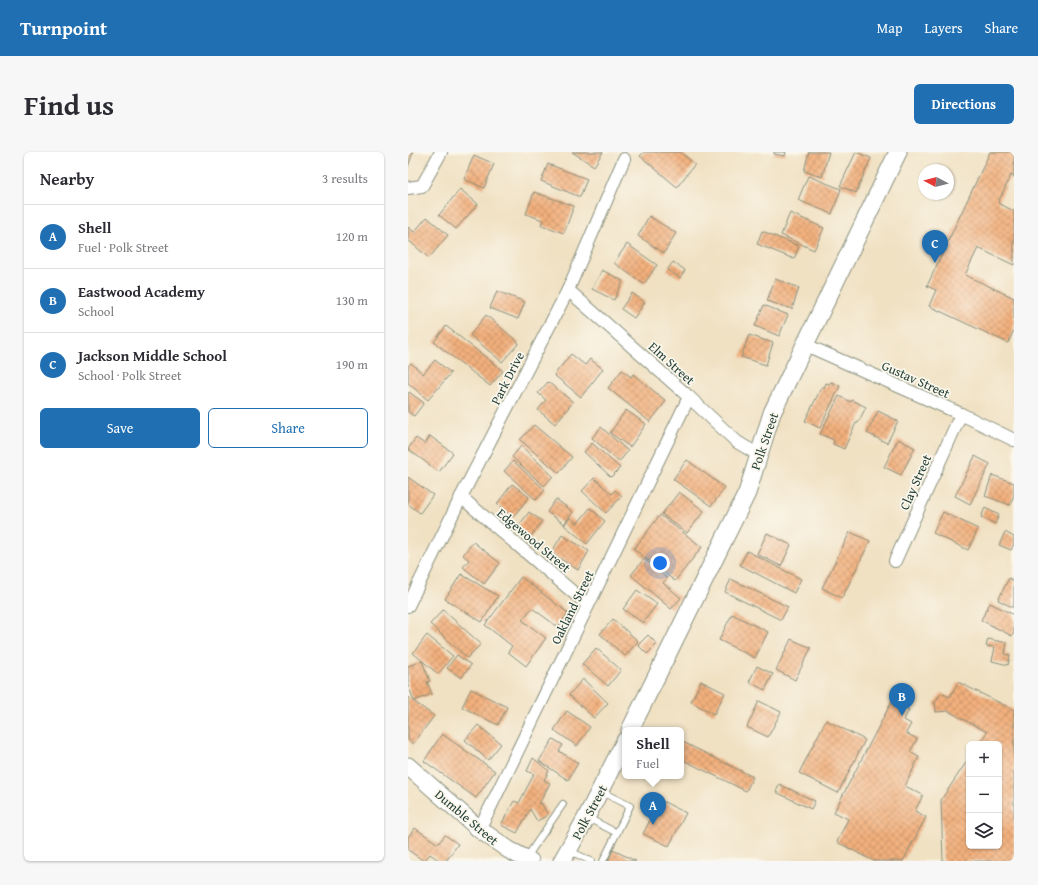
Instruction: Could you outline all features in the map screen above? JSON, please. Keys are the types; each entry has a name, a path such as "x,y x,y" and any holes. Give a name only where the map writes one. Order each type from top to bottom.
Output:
{"main road":[{"name":"Polk Street","path":"631,727 747,494 772,414 898,152"},
{"name":"Polk Street","path":"565,856 622,747"},
{"name":"Dumble Street","path":"410,771 478,829 508,850 528,860"}],"street":[{"path":"408,188 422,186 441,152"},
{"name":"Park Drive","path":"408,606 461,497 568,290 625,156"},
{"name":"Elm Street","path":"568,290 689,397 737,442 759,455"},
{"name":"Gustav Street","path":"806,345 961,414 1014,440"},
{"name":"Oakland Street","path":"478,829 490,808 689,397"},
{"name":"Clay Street","path":"895,561 961,414"},
{"name":"Edgewood Street","path":"461,497 588,604"}],"lane":[{"path":"600,791 630,806 603,861"},
{"path":"528,860 562,804"},
{"path":"586,817 617,833"},
{"path":"565,856 591,861"}],"building":[{"path":"408,152 413,152 408,167"},
{"path":"572,152 603,152 594,166"},
{"path":"644,152 680,152 695,164 677,187 640,156"},
{"path":"774,152 786,152 785,156 774,154"},
{"path":"809,152 829,152 822,177 804,171"},
{"path":"856,152 871,158 856,193 840,186"},
{"path":"990,152 1014,152 1014,177 1011,175 998,203 1014,211 1014,265 978,248 965,275 1014,298 1014,330 1008,343 929,306 936,290 927,286"},
{"path":"474,155 494,164 484,188 464,179"},
{"path":"548,164 587,179 580,197 541,181"},
{"path":"808,176 841,189 832,214 798,200"},
{"path":"460,189 478,204 456,229 439,215"},
{"path":"534,192 574,206 564,233 541,225 543,220 526,214"},
{"path":"790,213 824,228 814,250 781,235"},
{"path":"649,216 676,233 664,253 638,236"},
{"path":"427,217 448,235 429,258 408,240 408,227 414,232"},
{"path":"762,231 799,246 794,259 757,244"},
{"path":"627,244 657,265 644,284 614,263"},
{"path":"673,262 685,270 680,278 667,270"},
{"path":"602,270 623,281 614,300 592,289"},
{"path":"775,279 799,288 792,309 767,301"},
{"path":"497,291 525,302 518,319 490,308"},
{"path":"632,293 645,302 634,318 621,309"},
{"path":"764,305 788,315 779,336 755,326"},
{"path":"486,315 519,343 502,362 470,335"},
{"path":"446,326 503,371 490,386 434,342"},
{"path":"749,335 773,343 766,365 741,357"},
{"path":"571,354 585,365 590,359 603,369 581,397 554,375"},
{"path":"435,360 451,373 428,400 408,383 408,366 411,363 423,374"},
{"path":"622,370 631,377 633,374 666,401 650,422 608,388"},
{"path":"548,382 573,402 555,424 538,410 546,400 538,393"},
{"path":"831,382 840,386 820,428 805,421 822,386 824,388 826,383 829,384"},
{"path":"409,392 424,403 414,416 408,412"},
{"path":"839,396 851,402 852,400 866,407 858,423 856,423 844,449 833,444 834,440 820,434"},
{"path":"626,410 646,424 630,447 610,433"},
{"path":"878,411 898,421 887,443 867,433"},
{"path":"534,425 572,457 559,473 520,440"},
{"path":"601,427 628,451 619,462 592,438"},
{"path":"430,436 453,453 439,472 408,449 416,438 425,444"},
{"path":"898,439 915,448 901,475 884,467"},
{"path":"592,443 620,468 611,477 584,452"},
{"path":"521,446 553,476 544,486 512,457"},
{"path":"975,456 990,464 970,504 955,496"},
{"path":"687,460 725,488 711,506 673,479"},
{"path":"513,461 545,490 536,500 504,471"},
{"path":"992,475 1014,483 1014,495 1010,505 985,496"},
{"path":"408,477 433,495 420,513 408,504"},
{"path":"594,478 612,494 615,490 622,496 606,513 582,491"},
{"path":"512,484 529,497 513,517 497,504"},
{"path":"679,492 704,511 687,533 662,514"},
{"path":"556,499 573,512 564,524 547,512"},
{"path":"590,508 605,521 587,544 564,525 570,518 577,524"},
{"path":"985,508 999,515 995,524 981,517"},
{"path":"529,512 542,521 530,538 517,528"},
{"path":"943,512 978,529 968,550 933,533"},
{"path":"660,515 702,547 675,581 634,549"},
{"path":"850,532 870,541 842,598 822,588"},
{"path":"1005,532 1014,537 1014,544 1011,550 999,545"},
{"path":"767,533 791,545 781,566 757,554"},
{"path":"562,535 589,551 578,570 551,553"},
{"path":"473,542 500,563 484,584 463,567 469,560 463,555"},
{"path":"747,551 801,579 794,593 740,565"},
{"path":"644,559 667,578 663,583 681,598 671,609 631,575"},
{"path":"461,574 498,596 482,622 445,599"},
{"path":"521,577 568,613 558,627 532,608 522,620 546,638 526,666 508,652 512,646 485,625"},
{"path":"1009,578 1014,581 1014,608 998,600"},
{"path":"731,579 788,607 781,620 725,592"},
{"path":"637,590 657,604 643,623 623,609"},
{"path":"990,603 1014,615 1014,633 1012,636 981,620"},
{"path":"443,610 481,644 467,658 430,624"},
{"path":"732,614 768,632 755,658 719,640"},
{"path":"613,619 638,641 625,656 600,634"},
{"path":"427,635 453,656 438,674 413,653"},
{"path":"648,635 657,644 647,654 638,645"},
{"path":"791,639 811,648 795,680 776,670"},
{"path":"988,639 1007,643 1005,654 1010,655 1008,665 992,661 995,647 986,646"},
{"path":"596,648 621,670 608,686 582,664"},
{"path":"457,655 471,665 461,678 447,668"},
{"path":"422,661 430,681 427,682 432,694 414,701 408,685 408,666"},
{"path":"757,666 773,674 765,690 749,682"},
{"path":"583,679 608,703 594,718 569,695"},
{"path":"701,681 725,693 714,714 691,702"},
{"path":"958,682 1014,710 1013,861 943,861 941,800 966,762 966,849 1002,849 1002,741 981,741 987,732 948,711 936,712 935,702 941,693 950,697"},
{"path":"471,689 507,707 498,725 462,707"},
{"path":"408,697 434,716 413,744 408,740"},
{"path":"759,701 781,712 768,737 747,727"},
{"path":"892,701 909,710 904,720 911,724 906,733 917,739 910,752 919,757 905,786 923,795 915,811 926,817 903,861 874,861 837,842 848,819 834,812"},
{"path":"567,711 590,727 577,746 554,730"},
{"path":"826,720 865,740 838,793 799,773"},
{"path":"478,725 501,744 488,760 465,740"},
{"path":"442,734 495,771 476,798 424,761"},
{"path":"553,739 563,745 559,751 578,763 568,780 539,761"},
{"path":"684,742 753,777 746,791 684,760"},
{"path":"533,758 549,771 544,780 550,783 539,804 541,803 548,815 537,821 530,809 517,833 501,825 514,801 519,803 534,774 527,771"},
{"path":"779,784 815,801 811,809 776,792"},
{"path":"660,800 686,813 669,846 643,834"},
{"path":"415,828 438,844 445,835 458,844 446,861 440,861 430,854 424,861 408,850 408,837"},
{"path":"613,850 636,861 608,861"}],"place":[{"name":"Jackson Middle School","path":"935,263"},
{"name":"Eastwood Academy","path":"902,716"},
{"name":"Shell","path":"653,825"}]}
